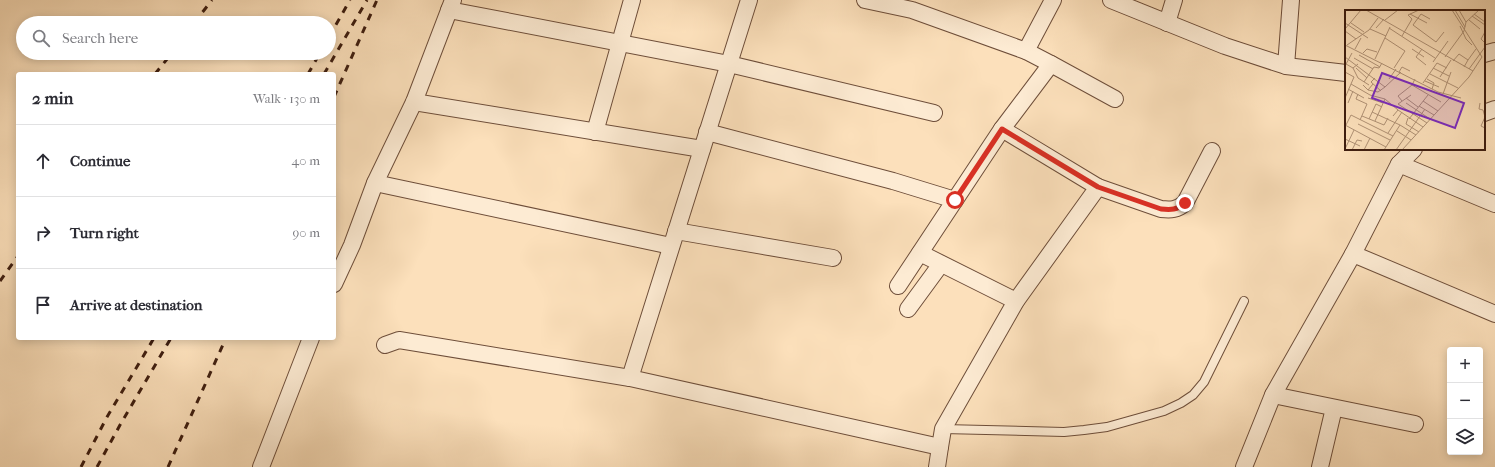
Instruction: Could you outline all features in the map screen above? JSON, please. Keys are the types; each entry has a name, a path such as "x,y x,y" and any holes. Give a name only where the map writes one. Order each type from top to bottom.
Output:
{"street":[{"path":"594,132 632,0"},
{"path":"630,378 749,0"},
{"path":"865,0 912,10 1026,51 1115,99"},
{"path":"1026,51 1053,0"},
{"path":"1111,0 1226,46 1286,66 1345,73"},
{"path":"1167,23 1174,0"},
{"path":"1286,66 1291,0"},
{"path":"336,280 352,245 375,183 414,102 451,5 620,43 729,64 934,113"},
{"path":"1485,54 1495,51"},
{"path":"898,286 1002,129 1051,64"},
{"path":"414,102 702,149"},
{"path":"1485,113 1495,109"},
{"path":"1002,129 1098,187 1161,209 1170,210 1179,208 1185,203 1212,151"},
{"path":"707,132 893,181 955,200"},
{"path":"1244,467 1272,395 1353,254 1400,164 1413,150"},
{"path":"1400,164 1495,204"},
{"path":"375,183 674,238 833,258"},
{"path":"938,467 944,429 1016,301 1098,187"},
{"path":"920,253 1016,301"},
{"path":"1353,254 1495,314"},
{"path":"908,309 941,264"},
{"path":"261,467 309,340"},
{"path":"385,345 399,340 630,378 940,447"},
{"path":"1272,395 1415,424"},
{"path":"1320,467 1334,408"}],"lane":[{"path":"944,429 1064,432 1107,427 1164,411 1181,403 1193,395 1204,382 1244,301"}],"railway":[{"path":"199,16 212,0"},
{"path":"336,25 350,0"},
{"path":"336,53 367,0"},
{"path":"336,92 377,0"},
{"path":"157,72 166,60"},
{"path":"309,72 316,60"},
{"path":"325,72 332,60"},
{"path":"0,281 16,259"},
{"path":"81,467 107,417 153,340"},
{"path":"97,467 170,340"},
{"path":"168,467 225,340"}],"route":[{"path":"955,200 1002,129 1098,187 1161,209 1170,210 1179,208 1185,203"}]}
